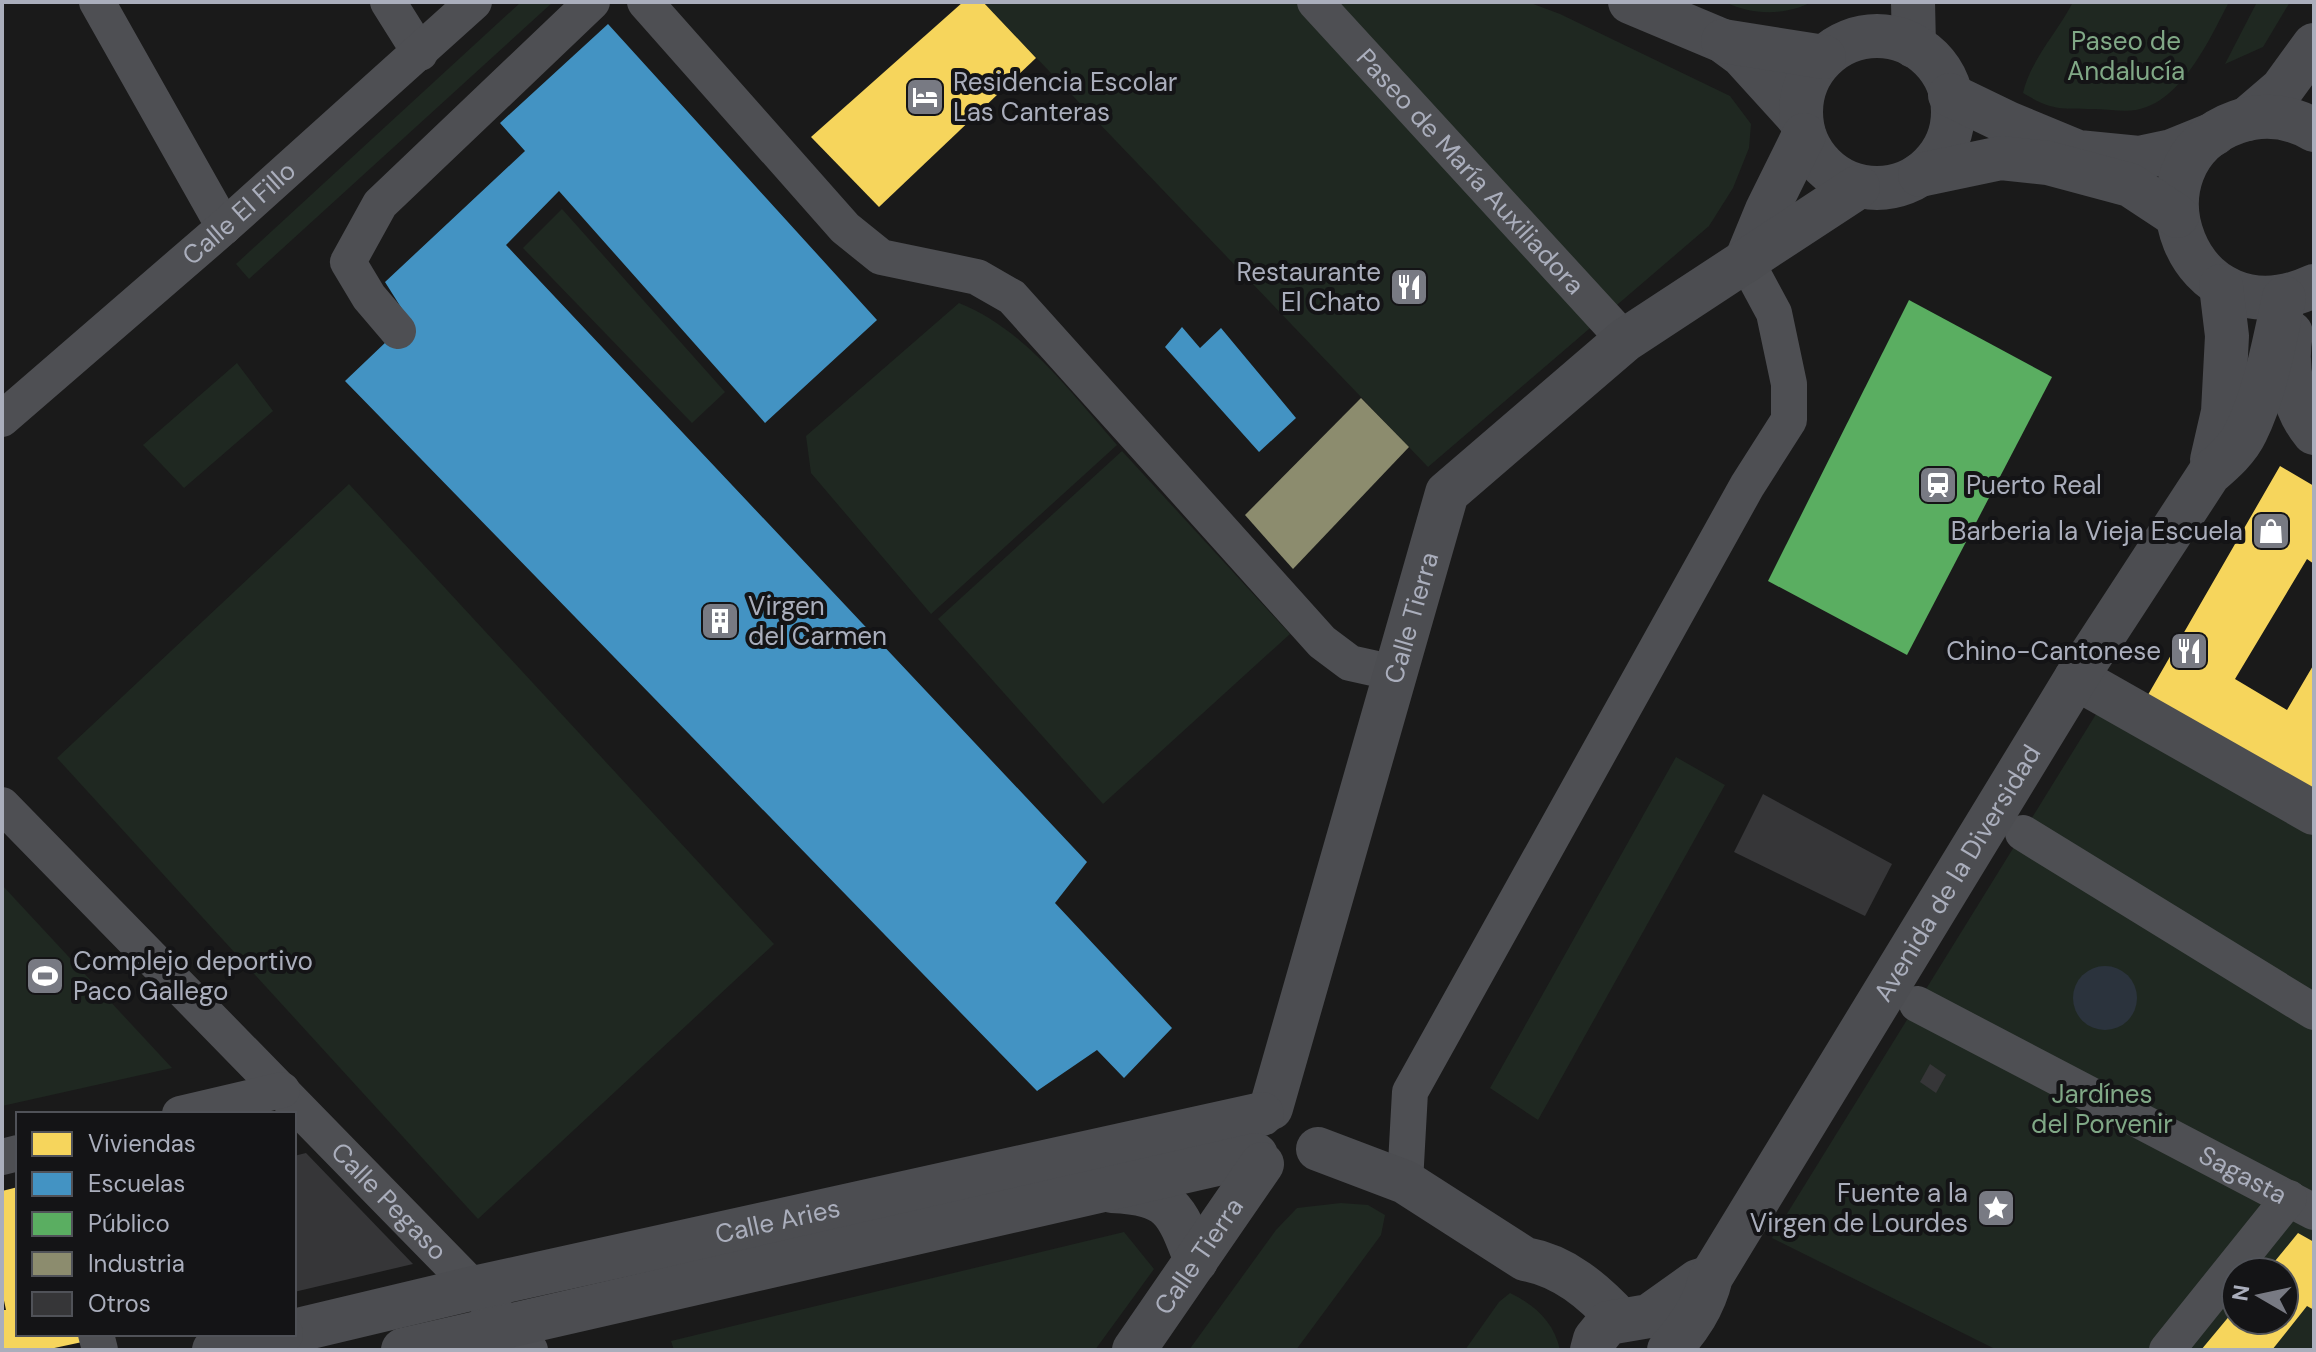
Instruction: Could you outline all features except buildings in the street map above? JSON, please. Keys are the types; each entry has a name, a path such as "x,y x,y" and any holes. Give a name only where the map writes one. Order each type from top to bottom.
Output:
{"street":[{"path":"97,2 224,227"},
{"path":"388,2 420,53"},
{"name":"Calle El Fillo","path":"6,405 224,227 474,2"},
{"path":"398,331 369,297 348,262 380,204 592,2"},
{"path":"645,2 845,228 881,257 977,277 1012,297 1322,642 1350,663 1395,673"},
{"name":"Paseo de María Auxiliadora","path":"1315,2 1625,340"},
{"path":"1630,2 1723,41 1742,55 1802,128 1816,158 1835,176 1858,187 1880,189 1901,185 1920,175 1937,159 1948,140 1953,118 1950,95 1938,67 1914,46 1896,39 1854,32 1723,41"},
{"path":"1913,2 1914,46"},
{"path":"1405,1182 1410,1092 1747,486 1789,420 1789,384 1774,313 1746,261 1802,128 1802,97 1810,75 1854,32"},
{"path":"2314,45 2282,89 2200,146 2181,179 2177,216 2181,237 2191,257 2221,286 2245,296 2301,291 2289,347 2293,391 2302,416 2314,433"},
{"path":"1950,95 2078,152 2139,158 2172,151 2230,126 2266,116 2286,118 2314,130"},
{"path":"1920,175 2001,158 2048,163 2130,185 2177,216"},
{"name":"Calle Tierra","path":"1134,1350 1196,1261 1263,1135 1447,493 1625,340 1858,187"},
{"name":"Avenida de la Diversidad","path":"2217,467 2227,336 2221,286"},
{"name":"Avenida de la Diversidad","path":"1669,1350 1698,1312 1711,1277 2076,678 2217,467 2246,433 2301,291"},
{"path":"2217,467 2259,445 2281,443 2314,448"},
{"path":"2076,678 2314,813"},
{"name":"Calle Pegaso","path":"2,805 474,1288 518,1338"},
{"path":"2023,833 2314,1012"},
{"name":"Sagasta","path":"1917,1004 2302,1205"},
{"path":"188,1112 282,1090"},
{"path":"1293,1105 1312,1117 1319,1137 1318,1149 1305,1167 1294,1172 1272,1170 1263,1135 1293,1105"},
{"name":"Calle Aries","path":"403,1350 518,1338 1097,1191 1263,1135"},
{"name":"Calle Aries","path":"296,1331 474,1288 1263,1135"},
{"path":"1318,1149 1405,1182 1525,1259 1548,1263 1576,1280 1601,1299 1619,1336"},
{"path":"1097,1191 1138,1192 1157,1197 1174,1213 1196,1261"},
{"path":"2167,1350 2302,1205"},
{"name":"Avenida de la Diversidad","path":"1619,1336 1698,1281 1711,1277"},
{"path":"214,1350 273,1336"}],"green space":[{"path":"521,2 553,2 249,279 236,264"},
{"path":"983,2 1528,2 1560,14 1730,96 1751,124 1749,148 1733,188 1709,226 1428,467"},
{"path":"1725,2 1811,2 1791,10 1768,12"},
{"name":"Paseo de Andalucía","path":"2073,2 2229,2 2203,50 2181,82 2152,105 2125,111 2056,107 2023,93 2038,57"},
{"path":"2257,2 2290,2 2263,47 2225,64"},
{"path":"562,209 725,392 692,423 523,248"},
{"path":"959,303 1005,329 1026,346 1046,364 1117,445 931,614 811,473 806,436"},
{"path":"237,363 273,411 184,488 143,445"},
{"path":"1122,451 1290,634 1103,804 938,619"},
{"path":"349,484 774,944 478,1219 57,758"},
{"name":"Jardínes del Porvenir","path":"2098,711 2314,836 2314,1350 1997,1350 1772,1238"},
{"path":"1676,757 1725,785 1538,1120 1490,1088"},
{"name":"Complejo deportivo Paco Gallego","path":"2,885 172,1068 2,1106"},
{"path":"1341,1203 1368,1205 1385,1215 1381,1235 1296,1350 1189,1350 1276,1230 1297,1208"},
{"path":"1124,1232 1154,1269 1095,1350 674,1350 671,1341"},
{"path":"1510,1293 1542,1316 1553,1331 1560,1350 1465,1350 1499,1302"}],"shaded area":[{"path":"2099,966 2111,966 2128,975 2135,986 2135,1010 2128,1021 2111,1030 2099,1030 2087,1025 2078,1016 2073,1004 2073,992 2078,980 2087,971"}],"place":[{"name":"Residencia Escolar Las Canteras","path":"925,97"},
{"name":"Restaurante El Chato","path":"1409,287"},
{"name":"Puerto Real","path":"1938,485"},
{"name":"Barberia la Vieja Escuela","path":"2271,531"},
{"name":"Virgen del Carmen","path":"720,621"},
{"name":"Chino-Cantonese","path":"2189,651"},
{"name":"Complejo deportivo Paco Gallego","path":"45,976"},
{"name":"Fuente a la Virgen de Lourdes","path":"1996,1208"}]}
